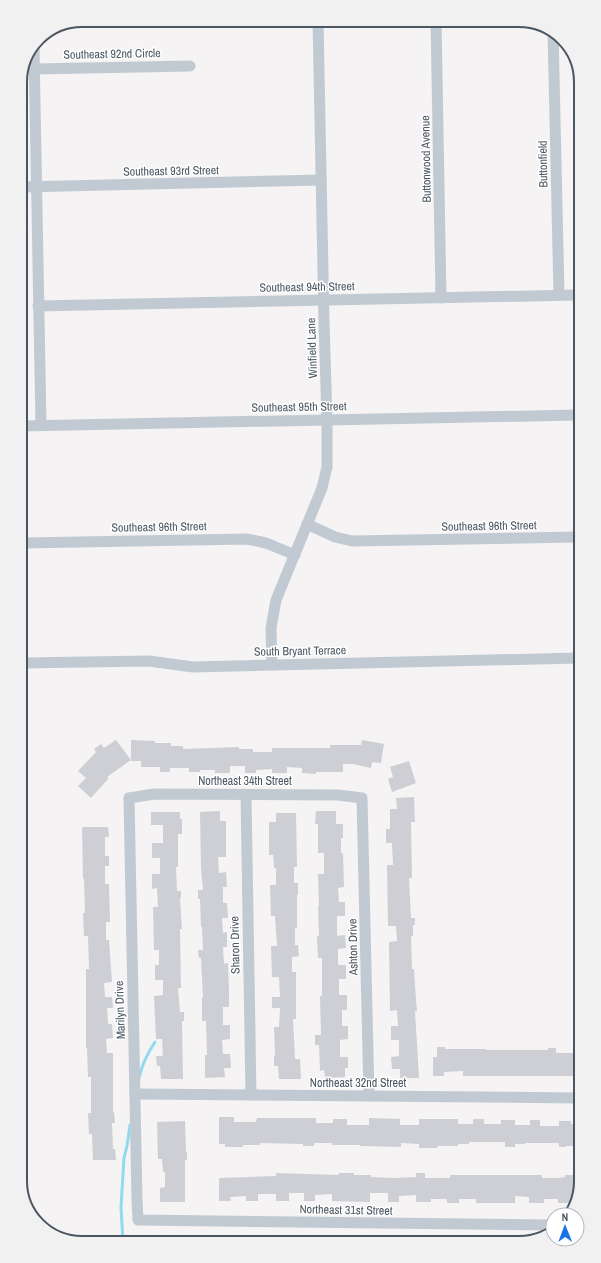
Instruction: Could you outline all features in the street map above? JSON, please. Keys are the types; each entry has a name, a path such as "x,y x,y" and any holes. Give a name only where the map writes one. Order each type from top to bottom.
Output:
{"street":[{"name":"Winfield Lane","path":"272,665 271,628 274,607 279,589 295,555 322,488 326,472 327,420 318,27"},
{"name":"Buttonwood Avenue","path":"436,27 440,298"},
{"name":"Buttonfield","path":"553,39 559,295"},
{"path":"34,56 41,426"},
{"name":"Southeast 92nd Circle","path":"34,69 190,66"},
{"name":"Southeast 93rd Street","path":"27,187 322,180"},
{"name":"Southeast 94th Street","path":"38,306 574,295"},
{"name":"Southeast 95th Street","path":"27,426 574,415"},
{"name":"Southeast 96th Street","path":"307,524 336,537 352,541 574,537"},
{"name":"Southeast 96th Street","path":"27,543 242,539 266,543 295,555"},
{"name":"South Bryant Terrace","path":"27,663 137,660 156,661 193,667 574,658"},
{"name":"Northeast 34th Street","path":"129,798 154,794 338,795 362,798"},
{"name":"Sharon Drive","path":"246,795 251,1095"},
{"name":"Marilyn Drive","path":"129,798 136,1200 138,1220"},
{"name":"Ashton Drive","path":"362,798 369,1096"},
{"name":"Northeast 32nd Street","path":"135,1094 574,1098"},
{"name":"Northeast 31st Street","path":"138,1220 545,1225"}],"building":[{"path":"116,740 131,760 107,777 109,778 91,798 78,786 86,778 78,771 96,752 94,749 101,744 104,748"},
{"path":"131,740 171,743 171,746 183,746 183,749 239,747 239,749 253,749 253,752 272,752 272,748 330,748 330,745 361,745 362,740 384,744 381,763 372,762 371,768 353,764 343,764 343,772 316,772 316,774 302,773 302,768 287,767 287,773 272,773 272,769 256,770 256,773 245,773 245,766 230,766 230,773 215,773 215,770 189,772 189,768 170,768 170,772 160,772 160,767 141,767 141,761 131,761"},
{"path":"409,761 416,783 392,792 388,779 393,777 390,767"},
{"path":"414,797 415,822 411,822 412,878 409,878 411,918 415,918 415,925 413,925 413,936 411,936 412,969 414,969 417,1011 415,1011 419,1078 400,1078 400,1069 392,1069 391,1057 399,1056 399,1040 391,1040 391,1026 398,1026 397,1010 390,1011 389,942 397,941 396,926 388,926 387,865 393,865 392,843 386,843 386,829 390,829 390,809 397,809 396,798"},
{"path":"220,811 220,821 226,821 226,857 218,857 219,873 226,872 227,887 223,887 223,903 227,903 228,918 222,918 223,933 227,932 227,947 223,947 224,964 228,963 229,989 229,1007 223,1007 223,1025 230,1025 230,1039 222,1040 223,1054 230,1054 231,1068 224,1068 225,1077 205,1078 205,1055 207,1055 206,1021 202,1021 203,997 201,958 199,958 198,950 203,950 200,899 198,899 198,890 203,890 200,812"},
{"path":"316,811 336,811 336,824 343,824 341,853 343,853 344,887 338,888 339,902 345,902 345,916 337,916 337,936 345,935 346,948 338,949 338,965 346,965 346,979 339,979 339,995 347,995 347,1010 342,1010 342,1026 348,1026 348,1039 340,1040 340,1057 348,1057 348,1068 345,1068 345,1077 325,1078 324,1070 320,1071 319,1045 315,1045 315,1035 321,1035 320,996 322,996 322,958 318,958 317,936 319,936 318,874 324,874 324,853 318,853 318,824 315,824"},
{"path":"151,812 180,812 180,819 182,819 182,834 178,834 178,867 176,867 177,891 181,891 181,988 178,988 180,1012 184,1012 184,1021 182,1021 183,1079 161,1079 160,1066 157,1066 156,1056 163,1056 162,1039 156,1039 154,996 163,995 163,980 155,980 155,965 159,965 159,950 154,950 153,907 158,907 157,888 152,889 152,874 160,874 160,858 152,858 152,843 163,843 163,825 151,825"},
{"path":"276,813 296,813 297,867 294,867 294,883 298,883 298,895 295,945 298,945 299,956 292,957 292,972 296,972 296,1019 293,1019 295,1059 300,1059 301,1079 279,1079 278,1066 274,1066 274,1027 279,1027 280,1008 272,1008 272,997 280,997 279,977 272,977 271,946 277,946 275,916 271,916 270,885 276,885 276,868 274,868 273,855 269,855 269,822 276,822"},
{"path":"82,827 108,827 109,837 105,837 105,856 109,856 109,866 105,866 105,884 109,884 110,922 106,922 106,940 109,940 112,982 104,983 105,997 112,997 113,1008 107,1008 108,1024 112,1024 113,1038 106,1039 107,1053 113,1053 113,1112 115,1123 112,1123 113,1149 115,1149 116,1160 93,1160 92,1134 89,1134 88,1113 91,1113 91,1077 88,1077 86,1048 86,969 89,969 88,936 84,936 83,913 85,913"},
{"path":"437,1047 445,1047 445,1049 486,1050 548,1050 548,1048 556,1048 556,1053 574,1053 574,1076 463,1076 463,1071 444,1072 444,1076 433,1076 433,1057 437,1057"},
{"path":"219,1117 234,1117 234,1122 256,1122 257,1118 316,1118 316,1123 333,1123 333,1119 347,1119 347,1125 369,1125 369,1118 400,1119 400,1125 419,1125 419,1119 458,1119 458,1124 473,1124 473,1119 484,1119 484,1124 501,1124 501,1120 515,1120 515,1125 530,1125 530,1120 540,1120 540,1126 559,1126 559,1121 571,1121 571,1124 574,1124 574,1146 566,1147 559,1147 559,1143 525,1143 515,1144 515,1147 505,1147 505,1142 469,1142 469,1144 458,1144 458,1146 437,1146 437,1148 419,1148 419,1144 401,1143 401,1147 332,1145 332,1143 314,1143 314,1146 303,1146 303,1144 260,1143 260,1145 243,1145 243,1147 225,1147 225,1144 219,1144"},
{"path":"185,1121 187,1160 185,1160 185,1202 160,1202 160,1188 165,1187 165,1172 163,1172 162,1159 158,1159 157,1122"},
{"path":"276,1173 338,1175 339,1173 354,1173 354,1175 371,1175 371,1177 393,1178 416,1177 416,1173 425,1173 425,1178 450,1178 450,1175 542,1175 542,1178 558,1178 565,1177 565,1175 574,1175 574,1181 573,1192 569,1203 558,1203 558,1199 544,1199 544,1203 529,1203 529,1197 515,1196 515,1203 476,1203 476,1199 459,1199 459,1203 447,1203 447,1199 431,1199 431,1202 416,1202 416,1195 399,1196 399,1202 388,1202 388,1193 370,1193 370,1202 332,1201 332,1194 315,1195 315,1201 304,1201 304,1193 289,1193 289,1201 276,1201 276,1194 258,1194 258,1201 246,1201 246,1196 230,1197 231,1201 219,1201 219,1178 276,1176"}],"waterway":[{"path":"139,1078 145,1059 155,1042"},
{"path":"123,1236 121,1207 124,1158 130,1125"}]}
